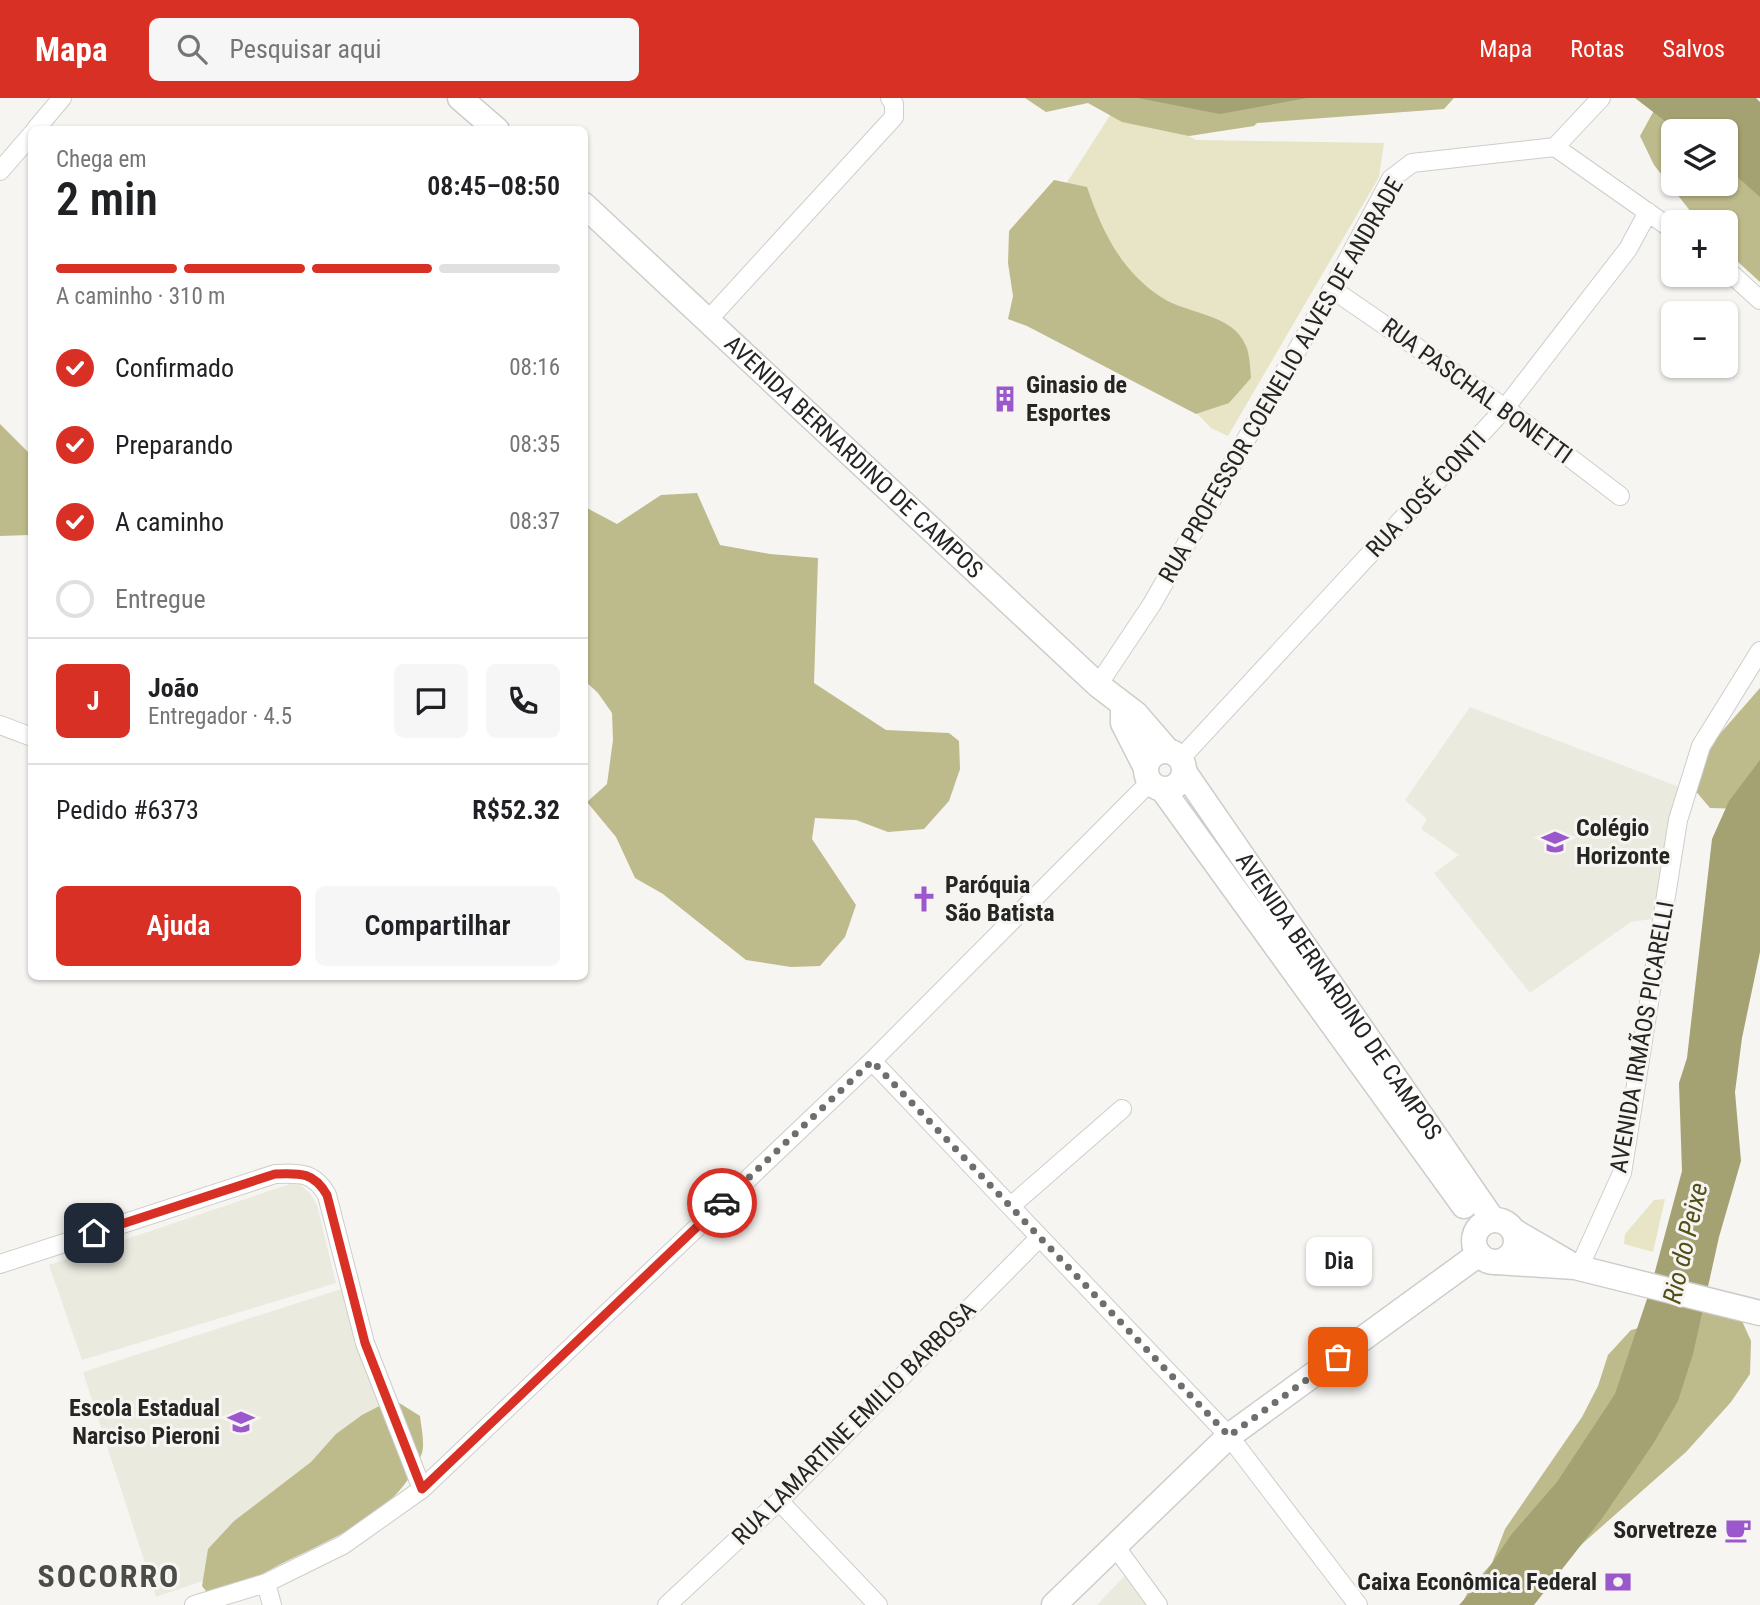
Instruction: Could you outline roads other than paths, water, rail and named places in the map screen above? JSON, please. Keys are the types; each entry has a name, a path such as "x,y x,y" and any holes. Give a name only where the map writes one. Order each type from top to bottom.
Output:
{"street":[{"path":"38,126 62,98"},
{"path":"460,98 492,126"},
{"path":"709,319 894,117 894,104 890,98"},
{"path":"1601,98 1555,147 1661,221"},
{"path":"0,171 28,139"},
{"name":"RUA PROFESSOR COENELIO ALVES DE ANDRADE","path":"1098,685 1152,604 1332,289 1391,179 1412,163 1555,147"},
{"name":"AVENIDA BERNARDINO DE CAMPOS","path":"588,209 1098,685 1123,707 1136,713 1178,761 1495,1226"},
{"name":"RUA JOSÉ CONTI","path":"1178,761 1505,408 1628,249 1648,212"},
{"path":"1738,280 1760,300"},
{"name":"RUA PASCHAL BONETTI","path":"1332,289 1505,408 1620,496"},
{"name":"AVENIDA IRMÃOS PICARELLI","path":"1577,1267 1622,1172 1678,820 1702,746 1760,651"},
{"name":"AVENIDA BERNARDINO DE CAMPOS","path":"1123,707 1123,723 1153,780 1495,1226 1577,1267 1611,1278 1750,1311"},
{"path":"0,725 28,736"},
{"path":"194,1605 266,1583 344,1545 422,1489 872,1061 1153,780 1153,755 1178,761 1178,786 1153,780"},
{"path":"872,1061 1012,1205 1039,1238 1229,1436 1358,1605"},
{"path":"1012,1205 1122,1109"},
{"path":"0,1264 275,1174 304,1173 318,1181 327,1195 365,1343 422,1489"},
{"path":"1054,1605 1229,1436 1488,1258 1511,1255 1516,1239 1495,1226 1474,1242 1488,1258"},
{"name":"RUA LAMARTINE EMILIO BARBOSA","path":"667,1605 779,1502 1039,1238"},
{"name":"AVENIDA BERNARDINO DE CAMPOS","path":"1488,1258 1577,1267"},
{"path":"779,1502 878,1605"},
{"path":"1115,1546 1158,1605"},
{"path":"266,1583 272,1605"}],"water":[{"path":"1138,98 1307,98 1220,114"},
{"path":"1635,98 1756,98 1760,102 1760,197 1738,178 1738,119 1662,119"},
{"name":"Rio do Peixe","path":"1760,760 1760,952 1742,1038 1735,1092 1741,1161 1719,1237 1693,1354 1678,1401 1653,1444 1603,1517 1534,1605 1459,1605 1476,1587 1511,1535 1557,1482 1615,1394 1650,1290 1682,1171 1679,1083 1687,1058 1712,839 1729,801"}],"place":[{"name":"Ginasio de Esportes","path":"1005,399"},
{"name":"Colégio Horizonte","path":"1555,842"},
{"name":"Paróquia São Batista","path":"924,899"},
{"name":"Dia","path":"1338,1357"},
{"name":"Escola Estadual Narciso Pieroni","path":"241,1422"},
{"name":"Sorvetreze","path":"1738,1530"},
{"name":"Caixa Econômica Federal","path":"1618,1582"}],"district":[{"name":"SOCORRO","path":"109,1576"}]}
